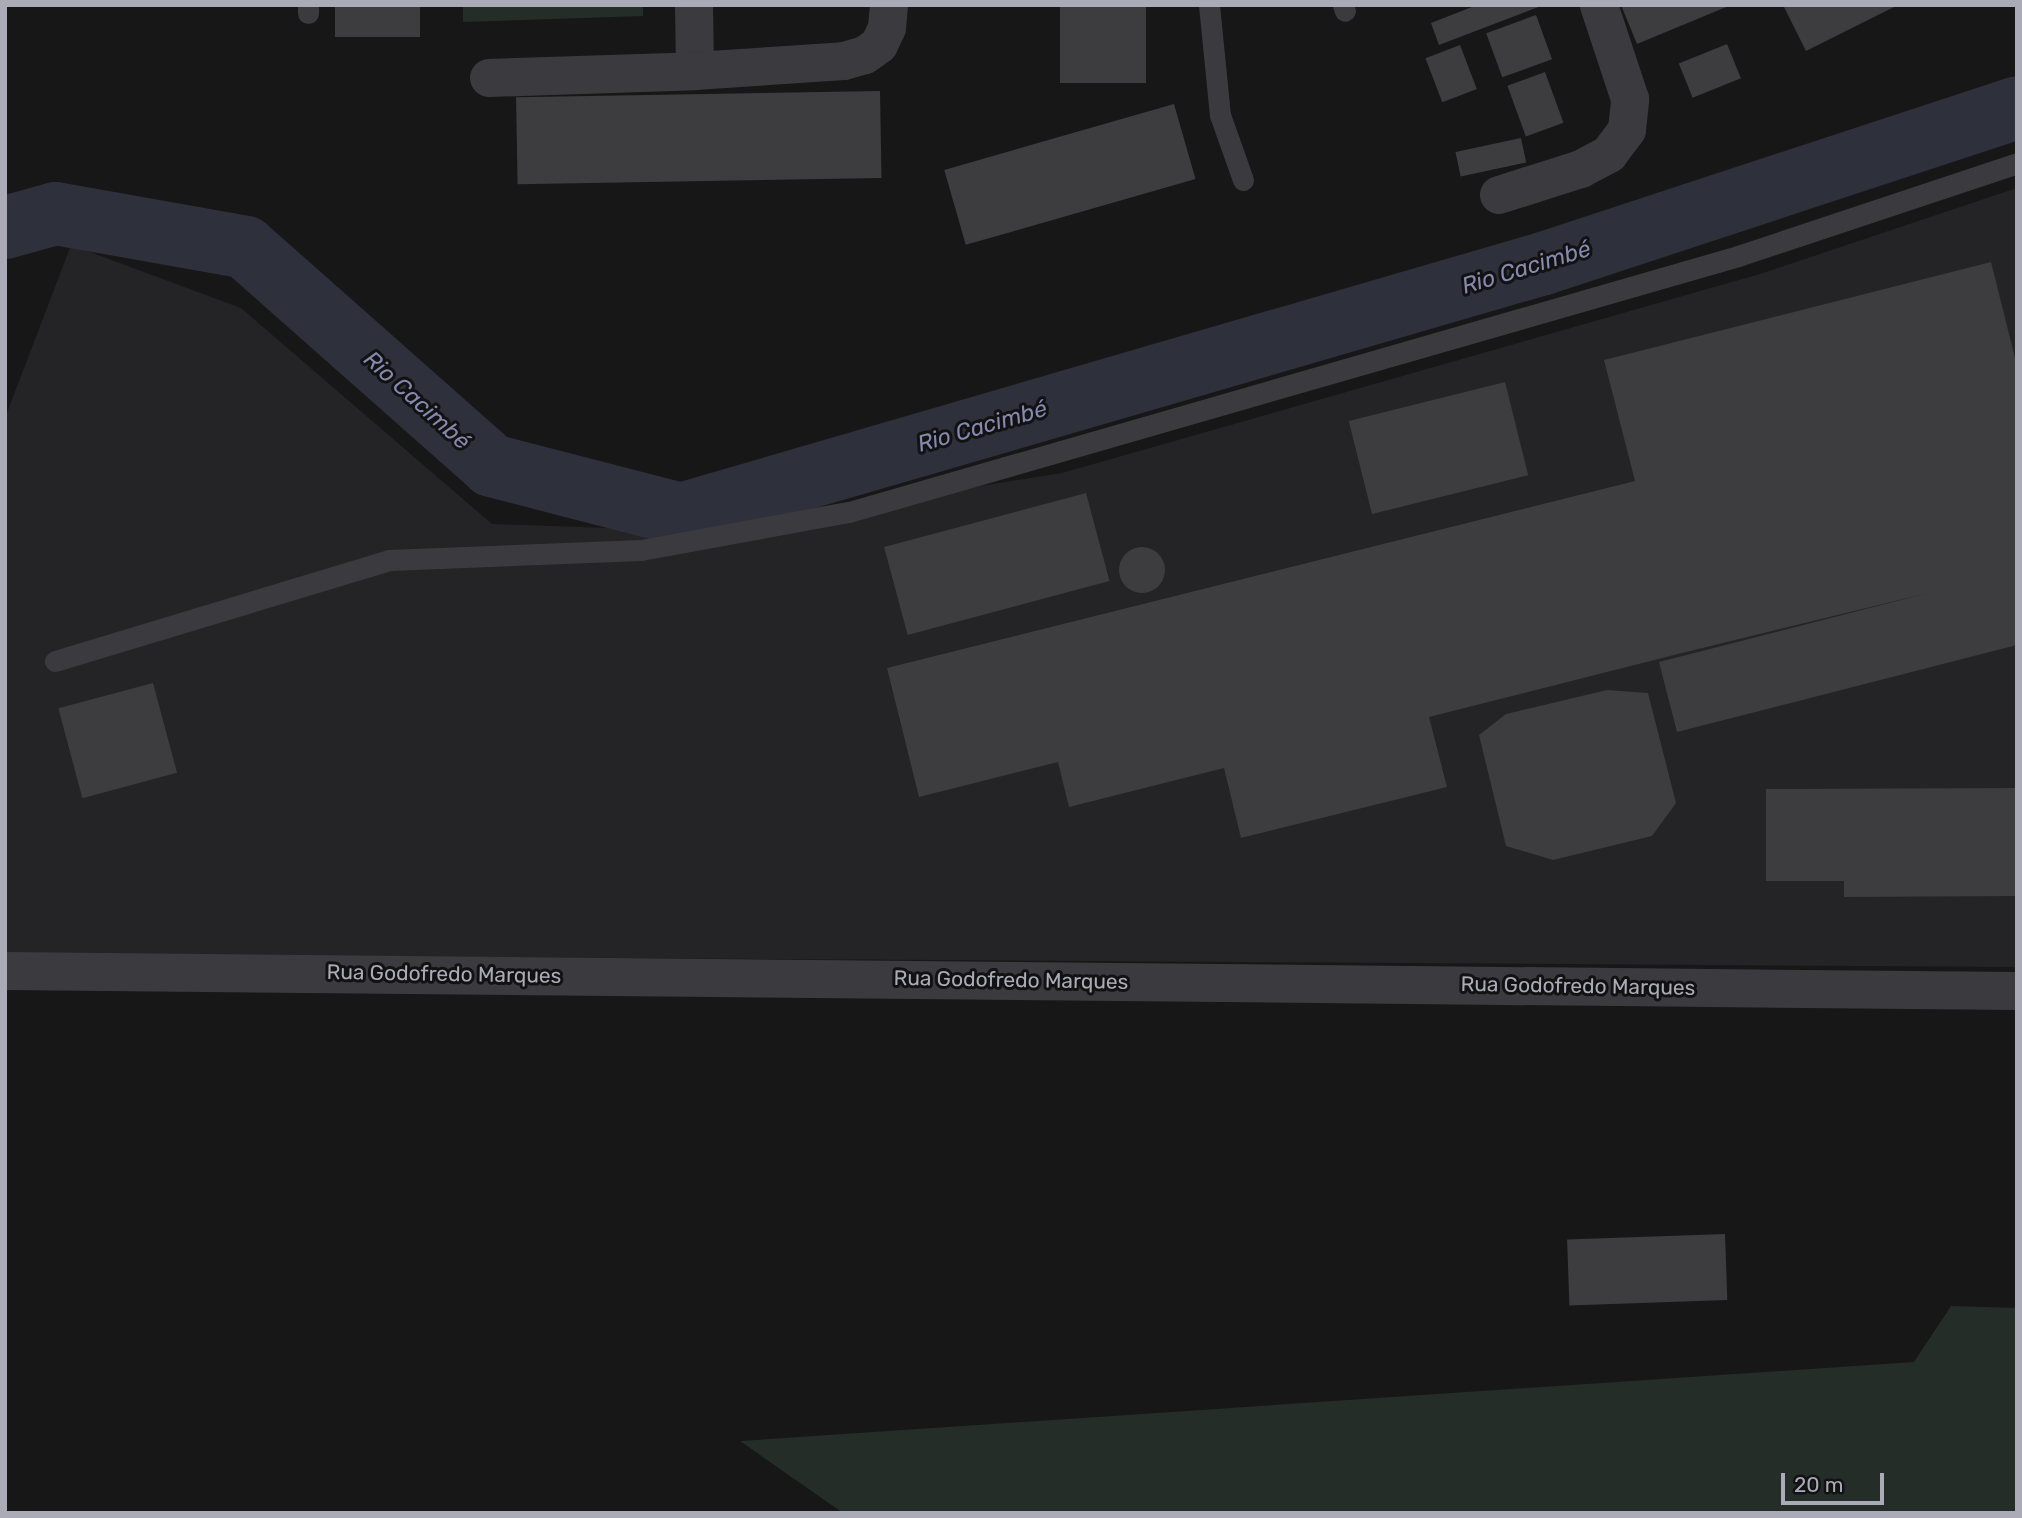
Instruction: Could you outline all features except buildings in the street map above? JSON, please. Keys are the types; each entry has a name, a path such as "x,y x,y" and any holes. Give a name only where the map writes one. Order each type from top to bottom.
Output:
{"street":[{"path":"694,5 695,71"},
{"path":"489,78 695,71 865,55 879,45 887,28 889,5"},
{"path":"1499,195 1581,169 1609,155 1628,130 1630,99 1599,5"},
{"name":"Rua Godofredo Marques","path":"5,971 2017,991"}],"lane":[{"path":"1209,5 1220,115 1243,180"},
{"path":"55,661 389,560 640,550 849,512 1738,256 2017,163"}],"shaded area":[{"path":"463,5 643,5 643,16 463,22"},
{"path":"2017,188 2017,967 5,954 5,418 71,245 241,308 492,524 697,531 1062,473 1760,274"},
{"path":"1951,1306 2017,1308 2017,1513 843,1513 740,1441 1914,1362"}],"waterway":[{"name":"Rio Cacimbé","path":"5,227 55,213 245,247 491,465 680,514 1543,263 2017,107"}]}
